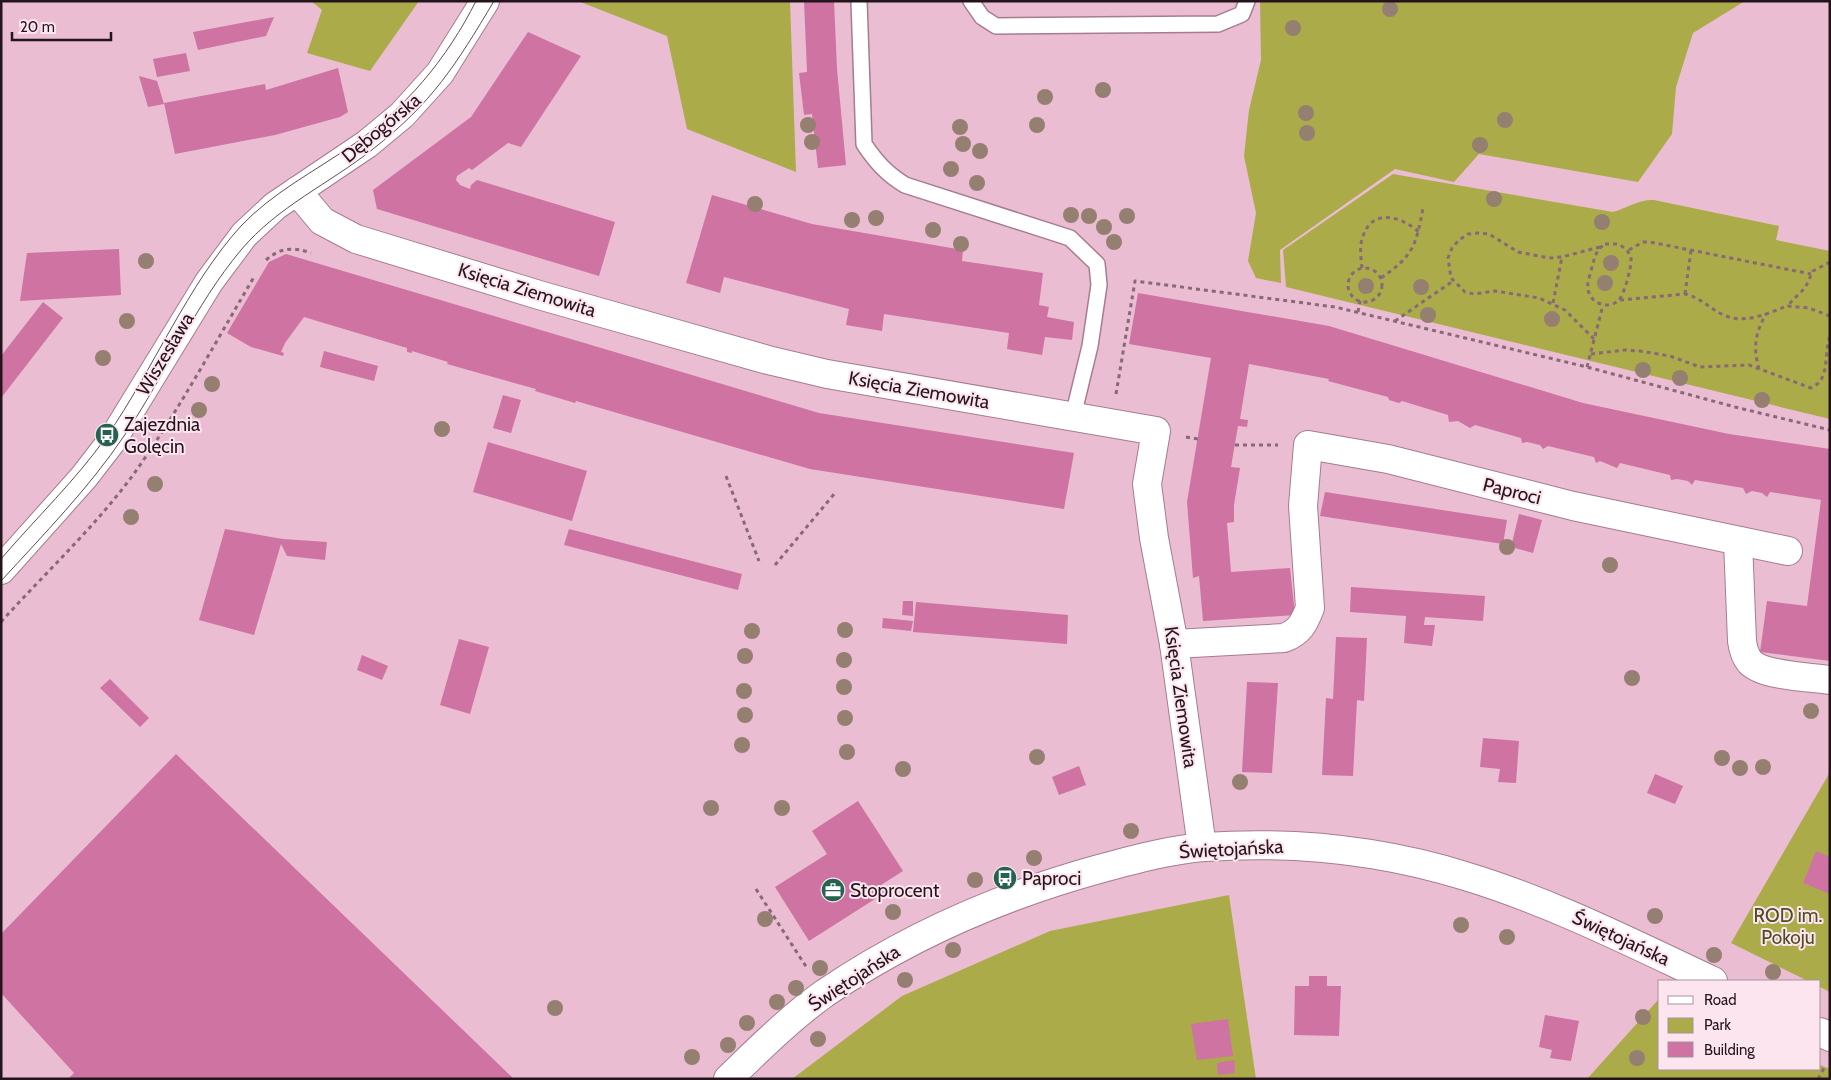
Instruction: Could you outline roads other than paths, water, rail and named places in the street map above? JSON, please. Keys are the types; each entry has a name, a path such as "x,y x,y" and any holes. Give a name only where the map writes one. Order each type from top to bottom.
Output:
{"street":[{"name":"Dębogórska","path":"297,191 367,144 410,107 444,68 485,1"},
{"name":"Księcia Ziemowita","path":"297,191 322,222 339,232 538,294 768,360 827,374 1156,431 1147,484 1154,538 1174,644 1202,848"},
{"name":"Wiszesława","path":"1,570 84,477 110,442 231,250 266,214 297,191"},
{"name":"Paproci","path":"1174,644 1284,638 1296,634 1304,624 1310,608 1304,506 1308,445 1388,459 1573,506 1788,551"},
{"path":"1738,541 1742,641 1744,652 1750,662 1758,668 1767,671 1830,680"},
{"name":"Świętojańska","path":"728,1079 765,1042 823,995 878,959 930,931 996,902 1076,876 1137,858 1202,848 1298,845 1383,856 1464,875 1539,901 1711,980"}],"lane":[{"path":"859,1 864,144 876,163 905,186 1070,238 1096,264 1099,285 1090,346 1073,416"},
{"path":"971,1 982,17 996,26 1218,24 1242,14 1247,1"}],"tram line":[{"path":"1,559 69,483 107,436 204,274 241,226 266,203 371,132 407,99 438,63 465,22 476,1"},
{"path":"1,581 66,510 124,436 209,294 241,250 255,234 287,208 356,162 394,132 427,99 455,64 494,1"}],"place":[{"name":"Zajezdnia Golęcin","path":"107,435"},
{"name":"Paproci","path":"1005,878"},
{"name":"Stoprocent","path":"833,890"}],"park label":[{"name":"ROD im. Pokoju","path":"1788,926"}]}
